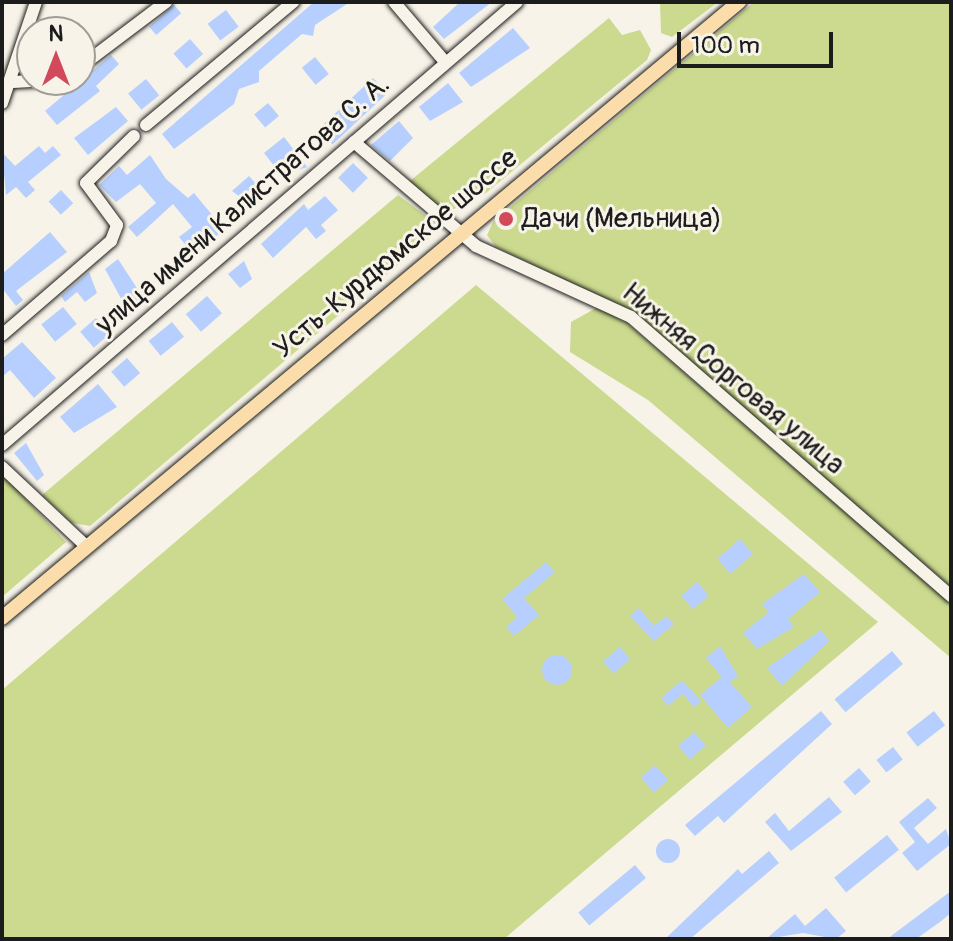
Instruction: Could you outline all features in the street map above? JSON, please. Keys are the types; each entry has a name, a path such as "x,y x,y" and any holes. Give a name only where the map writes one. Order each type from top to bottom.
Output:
{"main road":[{"name":"Усть-Курдюмское шоссе","path":"2,618 739,2"}],"street":[{"path":"2,103 13,82 36,2"},
{"path":"96,55 166,2"},
{"path":"146,125 293,2"},
{"path":"394,2 445,62"},
{"name":"улица имени Калистратова С. А.","path":"2,445 517,2"},
{"path":"2,335 111,241 117,225 86,183 134,136"},
{"name":"Нижняя Сорговая улица","path":"354,142 461,235 631,317 951,596"},
{"path":"2,467 87,547"}],"green space":[{"path":"660,2 718,2 672,37 661,33"},
{"path":"754,2 951,2 951,587 635,314 496,247 487,235 493,222"},
{"path":"609,18 622,35 640,30 651,50 647,60 486,193 454,209 433,206 405,185"},
{"path":"398,195 433,221 432,236 90,526 72,523 42,495"},
{"path":"476,285 878,622 504,939 2,939 2,690"},
{"path":"598,307 628,324 951,604 951,658 648,400 570,352 571,322"},
{"path":"2,474 66,542 2,597"}],"building":[{"path":"314,2 350,2 315,25 313,36 302,34 259,71 259,82 239,89 234,104 174,149 162,134"},
{"path":"460,2 492,2 444,39 433,27"},
{"path":"174,5 181,13 156,35 149,27"},
{"path":"226,10 239,27 220,41 208,24"},
{"path":"513,28 530,48 471,87 459,73"},
{"path":"190,39 203,54 187,69 173,53"},
{"path":"111,55 119,64 96,86 96,68"},
{"path":"315,57 329,74 316,85 302,68"},
{"path":"373,78 387,93 332,145 318,129"},
{"path":"146,79 159,95 141,110 128,93"},
{"path":"448,83 463,102 430,121 419,107"},
{"path":"63,96 94,96 57,125 45,111"},
{"path":"268,103 279,116 265,128 254,115"},
{"path":"116,107 128,121 88,155 74,138"},
{"path":"399,121 413,138 390,161 371,145"},
{"path":"284,137 307,167 282,176 264,153"},
{"path":"39,146 45,153 53,146 61,155 28,182 35,190 26,198 16,187 6,195 2,152 15,166"},
{"path":"150,155 166,179 188,198 194,193 213,216 208,220 219,234 194,255 179,237 192,227 173,204 137,237 128,227 156,203 140,184 116,202 99,185 119,166 127,175"},
{"path":"353,163 368,178 353,193 338,178"},
{"path":"249,176 267,196 254,207 232,191"},
{"path":"61,190 73,203 61,215 49,202"},
{"path":"325,196 338,210 321,225 326,231 316,239 306,227 273,258 261,244 304,204 308,210"},
{"path":"50,232 67,252 16,291 23,300 16,306 2,288 2,274"},
{"path":"118,259 146,302 130,315 105,269"},
{"path":"244,261 252,279 240,288 228,274"},
{"path":"89,272 97,293 85,302 77,292 65,302 61,296"},
{"path":"207,296 222,313 201,332 186,314"},
{"path":"63,307 77,324 55,342 41,325"},
{"path":"96,318 110,334 94,348 80,332"},
{"path":"172,322 184,337 161,356 149,341"},
{"path":"22,342 56,378 34,398 10,370 2,377 2,359"},
{"path":"127,358 140,373 124,387 111,372"},
{"path":"98,384 117,407 74,433 60,417"},
{"path":"26,443 44,475 37,481 14,453"},
{"path":"740,539 753,554 730,574 717,559"},
{"path":"546,562 555,572 524,598 539,615 514,636 506,627 517,617 502,599"},
{"path":"804,574 820,592 788,619 794,627 757,649 743,633 769,612 762,604"},
{"path":"697,582 709,596 693,609 681,596"},
{"path":"639,608 654,626 666,616 674,624 654,641 630,616"},
{"path":"821,630 829,641 782,686 767,668"},
{"path":"720,646 738,676 730,682 752,707 728,728 700,695 722,677 706,658"},
{"path":"620,647 630,659 613,673 603,661"},
{"path":"892,651 903,664 845,712 835,699"},
{"path":"557,655 563,656 571,664 571,676 563,684 557,685 551,684 543,676 542,670 543,664 551,656"},
{"path":"682,680 701,701 694,707 683,694 668,706 661,698"},
{"path":"821,711 832,724 724,823 718,816 695,836 685,825"},
{"path":"934,711 945,725 918,747 906,733"},
{"path":"694,732 706,746 690,759 678,746"},
{"path":"893,747 903,760 886,773 876,760"},
{"path":"655,765 668,780 654,793 641,777"},
{"path":"859,768 871,782 855,795 843,782"},
{"path":"829,797 842,812 791,851 765,822 775,813 789,831"},
{"path":"928,798 937,808 914,828 928,844 946,829 951,844 917,871 902,853 915,842 899,822"},
{"path":"887,835 899,850 846,893 834,878"},
{"path":"668,839 677,842 680,851 677,860 668,863 659,860 656,851 659,842"},
{"path":"769,851 779,863 690,939 665,939 738,869 742,874"},
{"path":"635,865 646,878 589,926 578,913"},
{"path":"951,891 951,913 940,922 916,939 887,939"},
{"path":"826,908 846,931 836,939 803,933 766,939 795,914 805,926"}],"place":[{"name":"Дачи (Мельница)","path":"506,219"}]}
